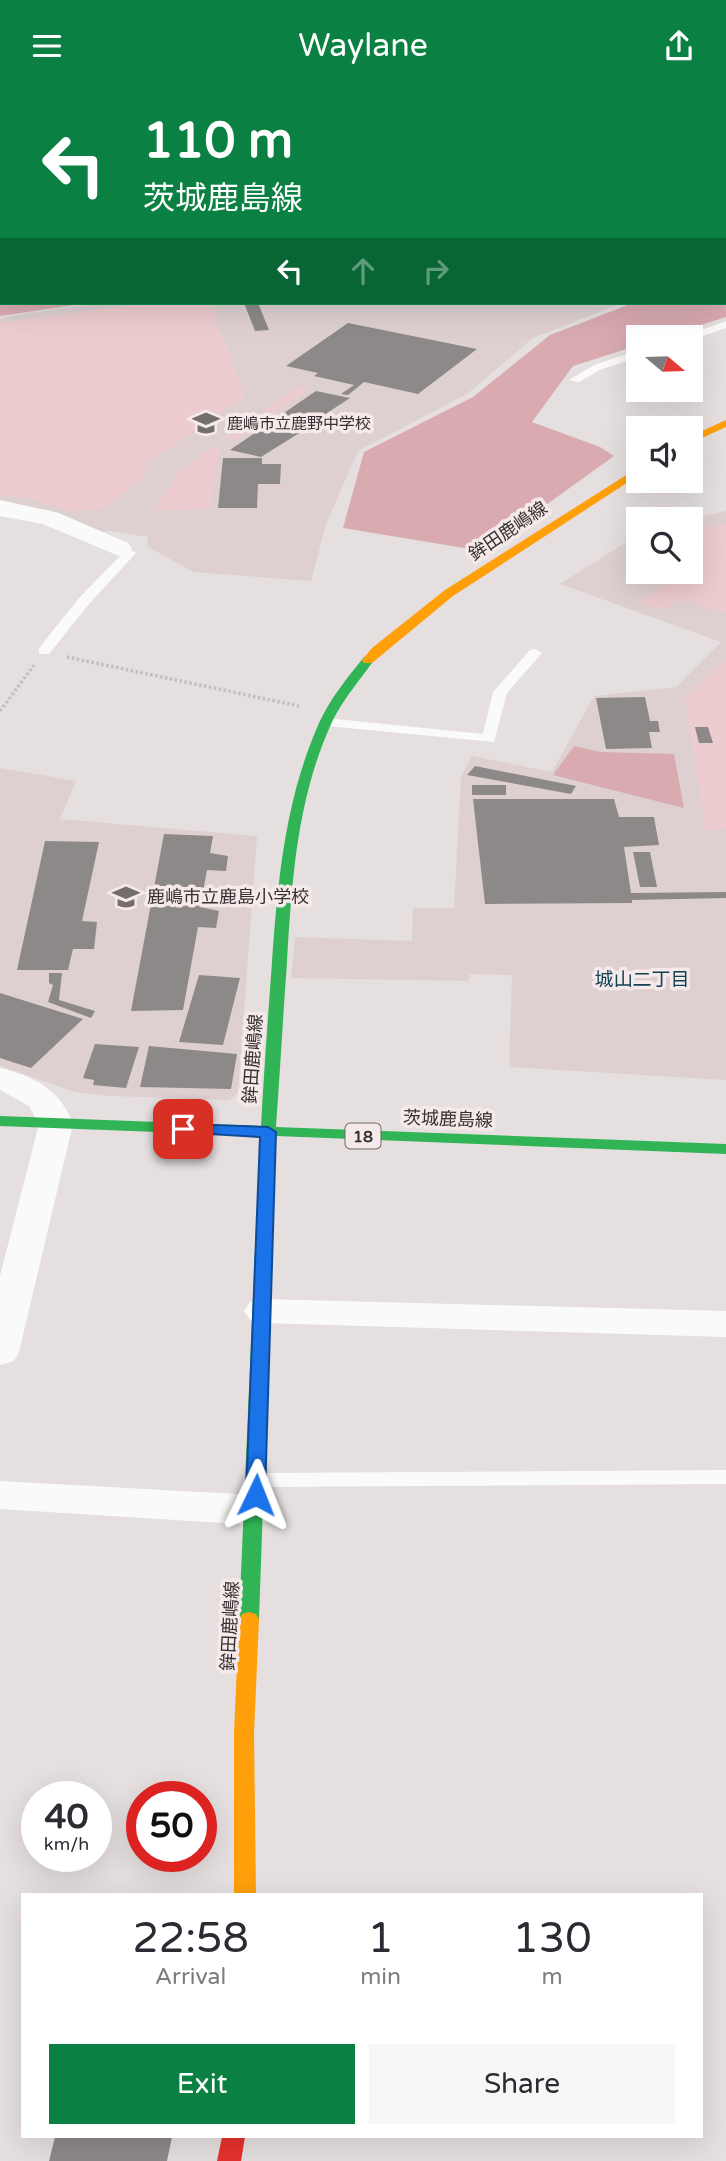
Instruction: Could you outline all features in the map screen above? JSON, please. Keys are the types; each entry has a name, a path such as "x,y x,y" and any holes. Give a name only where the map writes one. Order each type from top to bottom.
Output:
{"main road":[{"path":"703,434 726,423"},
{"name":"鉾田鹿嶋線","path":"245,1893 244,1733 256,1495 268,1132 285,875 294,818 307,771 326,722 356,673 376,651 417,616 545,529 626,478"},
{"name":"茨城鹿島線","path":"0,1121 726,1149"},
{"path":"229,2161 234,2138"}],"street":[{"path":"2,510 50,518 119,548"},
{"path":"0,1078 30,1089 52,1111 56,1123 8,1286 0,1352"},
{"path":"263,1311 726,1324"},
{"path":"0,1495 256,1495"}],"lane":[{"path":"704,332 726,324"},
{"path":"575,380 598,367 626,357"},
{"path":"44,651 84,601 130,553 119,548"},
{"path":"326,722 489,739 499,692 536,653"},
{"path":"256,1495 726,1477"}],"path":[{"path":"0,711 44,651 264,701 299,706"}],"shaded area":[{"path":"0,305 74,305 0,316"},
{"name":"鹿嶋市立鹿野中学校","path":"85,305 617,305 533,338 467,394 358,451 326,524 311,581 193,572 147,546 148,537 112,531 98,532 50,510 0,503 0,318"},
{"path":"131,305 211,305 245,397 145,465 147,474 107,508 71,512 27,498 0,495 0,323"},
{"path":"628,305 726,305 726,317 701,325 626,325 626,349 573,366 532,422 600,447 614,456 482,551 343,528 364,452 473,397 550,335"},
{"path":"297,387 309,389 237,441 225,438"},
{"path":"211,447 219,448 210,509 154,510 179,471"},
{"path":"726,511 726,1080 509,1067 512,975 470,974 468,981 291,978 295,937 412,941 413,908 454,908 461,777 472,756 552,772 594,696 676,687 721,642 560,584 626,542 626,584 703,584 703,516"},
{"path":"726,524 726,612 678,601 663,610 636,602 663,584 703,584 703,526"},
{"path":"726,658 726,829 706,830 685,698"},
{"path":"574,746 600,752 674,754 684,808 553,775"},
{"name":"鹿嶋市立鹿島小学校","path":"0,768 76,781 60,819 257,836 238,1093 229,1100 111,1096 75,1092 0,1066"}],"building":[{"path":"245,305 259,305 269,330 255,331"},
{"path":"348,323 477,349 418,394 364,382 348,395 341,394 354,385 286,366"},
{"path":"316,391 350,398 321,417 336,420 320,432 304,430 261,457 230,450"},
{"path":"223,458 262,458 262,464 281,464 280,484 258,484 257,508 218,508"},
{"path":"645,697 650,721 658,721 660,732 649,732 652,748 606,749 596,698"},
{"path":"695,727 708,727 713,743 699,743"},
{"path":"475,766 576,786 571,794 467,775"},
{"path":"472,785 506,785 506,795 472,795"},
{"path":"473,799 614,799 619,817 654,817 659,845 624,847 631,893 726,892 726,898 632,900 632,903 485,904"},
{"path":"164,834 213,836 210,853 228,856 226,871 207,870 200,907 219,911 216,928 198,927 183,1010 131,1011"},
{"path":"45,841 99,842 82,921 97,922 94,949 73,949 68,970 17,970"},
{"path":"633,852 650,852 657,887 640,887"},
{"path":"49,973 62,973 59,1000 95,1011 91,1018 48,1002 53,985 49,983"},
{"path":"199,975 240,978 223,1045 179,1042"},
{"path":"0,993 83,1019 31,1068 0,1058"},
{"path":"95,1044 139,1047 126,1088 93,1085 94,1080 83,1078"},
{"path":"149,1046 237,1054 231,1089 140,1087"},
{"path":"55,2138 172,2138 167,2161 49,2161"}],"traffic: fast":[{"path":"249,1619 268,1132 285,875 294,818 307,771 326,722 341,695 368,660"},
{"path":"0,1121 726,1149"}],"traffic: slow":[{"path":"703,434 726,423"},
{"path":"368,660 449,593 626,478"},
{"path":"245,1893 244,1733 249,1619"}],"traffic: jam":[{"path":"229,2161 234,2138"}],"place":[{"name":"鹿嶋市立鹿野中学校","path":"206,423"},
{"name":"鹿嶋市立鹿島小学校","path":"126,897"}],"district":[{"name":"城山二丁目","path":"642,979"}],"route":[{"path":"183,1129 268,1132 256,1495"}]}
